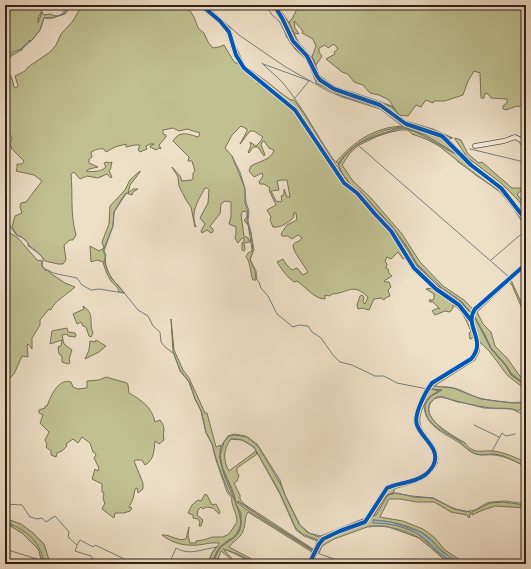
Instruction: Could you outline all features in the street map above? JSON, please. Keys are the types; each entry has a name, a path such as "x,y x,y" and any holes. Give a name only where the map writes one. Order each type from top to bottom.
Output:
{"street":[{"path":"201,5 220,21 229,32 236,55 244,68 295,110 344,183 357,193 391,231 414,268 436,289 459,305 470,319 477,342 474,356 471,359 428,387 417,416 417,426 435,452 434,462 431,468 420,478 408,483 387,488 365,522 323,540 319,544 309,564"},
{"path":"274,5 293,41 307,56 320,80 334,89 380,105 406,124 442,136 471,165 501,188 526,220"},
{"path":"475,146 504,141 515,137 521,140 526,149"},
{"path":"470,319 471,314 475,309 526,264"}],"green space":[{"path":"5,5 35,5 42,11 38,18 38,23 42,12 44,15 61,15 52,18 44,18 40,30 31,41 29,42 30,40 21,49 23,49 11,56 5,66"},
{"path":"69,5 71,5 64,14 61,15"},
{"path":"82,5 186,5 194,17 198,28 204,33 208,42 213,48 224,45 234,62 241,65 290,105 350,189 385,225 407,257 403,259 398,252 391,259 387,257 385,261 387,264 386,268 392,276 384,281 389,282 391,287 388,290 390,296 384,300 381,298 374,299 369,310 362,308 358,309 357,305 360,296 362,295 364,297 363,302 365,304 368,297 358,290 354,289 332,294 330,296 325,295 325,299 317,297 297,281 294,282 287,276 277,262 283,259 292,270 297,268 303,275 308,272 295,252 293,246 302,238 298,235 292,239 288,236 282,236 281,234 287,225 297,220 296,213 294,213 293,218 286,223 278,227 273,227 270,220 271,217 267,210 276,205 269,190 270,188 264,184 260,184 259,182 263,176 262,173 254,177 249,171 251,166 271,156 274,150 269,148 264,141 261,145 265,155 264,156 258,147 253,147 249,153 248,152 251,146 250,142 256,146 263,137 254,131 250,131 240,144 247,131 247,129 241,126 232,135 225,148 232,156 245,189 245,203 248,212 248,224 244,220 247,217 247,212 243,211 241,215 244,236 248,238 250,242 244,243 244,251 242,250 242,243 244,238 242,238 238,243 235,238 236,227 229,224 231,217 231,202 225,201 221,204 220,214 210,226 213,229 213,232 211,233 207,230 202,233 201,231 205,224 200,218 208,203 209,190 207,188 205,188 194,211 194,222 191,207 179,186 178,177 172,167 180,176 182,181 192,180 193,173 195,171 192,161 188,161 189,157 173,141 178,135 181,134 188,134 198,137 200,133 187,129 179,131 173,128 163,130 163,134 166,135 166,137 159,145 161,149 159,148 156,150 150,147 154,144 150,144 146,146 147,149 140,152 138,150 140,145 126,147 126,144 115,147 106,152 104,149 97,149 91,152 92,157 89,159 89,163 98,167 86,171 99,171 106,167 104,163 112,162 109,171 112,177 111,178 107,174 98,178 87,176 80,179 74,172 71,174 72,212 76,235 73,240 70,240 64,245 66,260 63,264 45,261 38,252 29,246 24,239 17,235 12,227 15,216 22,213 20,207 21,203 26,202 42,181 34,175 16,171 17,164 22,164 24,161 11,148 12,147 9,144 12,139 10,134 5,130 5,68 6,66 14,87 16,88 18,86 15,76 25,71 28,67 50,52 56,45 61,34 73,21","holes":["287,180 290,197 287,197 284,189 284,195 281,196 282,201 276,201 271,191 279,190 277,181"]},
{"path":"203,5 207,6 230,28 235,45 245,66 291,100 294,100 341,172 339,165 348,152 357,145 366,140 400,128 404,128 418,133 449,151 458,154 425,135 404,127 378,107 342,96 316,83 317,81 307,60 295,49 286,36 285,26 289,35 303,52 321,82 376,104 395,118 440,136 502,189 526,221 526,228 514,208 500,191 477,176 439,146 412,134 408,130 391,132 359,145 350,153 342,165 353,181 371,198 402,234 420,262 443,286 474,308 471,314 468,314 460,304 440,290 416,267 398,239 345,182 319,141 294,107 247,71 239,58 232,37","holes":["343,174 351,185 360,191 392,226 408,248 417,264 442,288 462,302 470,312 459,301 442,290 416,265 407,249 391,227 360,192 351,186"]},
{"path":"274,5 277,5 289,23 297,41 313,59 318,74 325,81 337,88 392,107 405,121 452,138 448,140 442,136 406,123 380,104 334,88 324,83 317,75 308,56 293,41 283,17"},
{"path":"299,5 526,5 526,103 506,110 503,109 503,106 507,103 507,99 491,98 485,93 484,98 481,98 480,73 474,71 468,81 463,95 445,101 434,101 433,103 426,100 421,107 416,105 408,116 399,115 389,100 379,95 370,93 363,85 354,82 348,74 342,72 326,59 335,54 334,52 338,49 334,44 328,48 325,45 319,48 319,52 322,56 316,65 312,57 316,46 313,39 302,33 303,31 294,21 295,28 299,34 294,33 289,22"},
{"path":"403,127 384,131 366,139 351,150 338,164 336,162 352,146 370,134 386,128"},
{"path":"455,138 461,140 468,154 479,163 482,162 512,188 520,188 526,183 526,187 517,194 526,208 526,211 518,200 502,184 467,157"},
{"path":"140,171 130,185 128,193 133,189 138,189 133,192 132,195 126,193 114,212 113,226 103,251 105,255 106,267 112,279 124,293 119,292 117,287 111,281 103,262 97,260 91,262 90,246 99,251 104,248 102,242 109,224 110,206 125,190 130,180"},
{"path":"5,221 7,229 10,233 18,238 37,260 42,261 42,266 45,270 50,271 50,273 65,283 75,287 58,301 51,310 49,309 40,320 40,325 32,338 32,349 28,344 27,345 28,357 22,356 14,374 5,382"},
{"path":"248,225 251,233 253,251 250,260 255,271 256,280 253,280 249,262 246,257 248,253 252,251"},
{"path":"526,266 511,280 526,313 526,318 512,285 509,282 477,312 483,324 491,332 495,346 507,358 522,379 521,381 512,374 506,365 491,348 474,316 491,349 506,366 511,375 526,386 526,390 507,375 490,352 480,342 479,352 475,360 434,386 453,388 481,399 513,403 521,403 526,401 526,405 518,411 478,406 458,402 445,397 437,397 430,403 428,409 434,421 440,427 465,443 471,449 475,451 493,451 506,454 526,462 526,467 502,456 494,454 480,455 471,452 456,439 433,424 428,419 425,405 431,396 442,390 431,389 439,391 430,396 425,402 420,415 420,422 425,434 434,445 438,460 435,450 420,427 419,416 422,403 432,386 448,374 470,362 475,356 478,345 472,318 474,313"},
{"path":"434,288 458,305 470,319 474,336 471,339 469,333 471,331 464,316 456,307 453,305 450,312 445,311 435,315 432,311 438,308 440,309 433,302 430,302 429,300 433,300 434,298 434,294 426,289"},
{"path":"83,306 91,315 93,333 91,337 89,336 86,327 83,326 81,322 77,324 73,314 84,309"},
{"path":"171,319 174,350 205,413 207,413 216,447 221,445 220,455 224,442 229,436 235,435 247,437 258,446 280,483 299,524 309,533 319,537 367,518 365,521 327,536 307,564 312,552 248,512 242,534 229,547 261,564 252,562 223,549 237,564 221,551 216,564 213,564 221,547 215,555 212,564 208,564 212,553 219,543 184,545 162,535 183,540 186,539 189,527 188,536 190,543 196,543 196,541 213,537 223,537 229,534 237,522 232,496 229,493 216,460 212,444 206,432 201,410 189,382 180,370 173,352","holes":["231,439 242,440 254,447 280,493 295,527 302,534 318,540 313,551 244,508 237,502 238,501 313,550 244,504 240,499 240,495 234,483 237,481 239,475 237,473 237,468 257,454 256,451 229,471 225,459 226,447","220,458 236,504 224,475","236,504 241,513 241,524","241,524 237,535 224,544 235,536"]},
{"path":"67,328 68,332 75,333 76,335 75,337 68,336 67,334 62,335 64,344 72,350 69,359 70,363 68,364 62,362 62,356 59,354 58,347 61,346 62,340 50,344 52,331"},
{"path":"96,340 106,346 99,352 85,359 89,350 90,341 95,342"},
{"path":"106,377 127,383 129,393 138,398 149,408 155,422 160,420 164,428 164,440 159,444 155,441 153,455 150,461 145,465 142,460 134,461 143,483 143,489 138,493 137,488 135,489 133,499 129,507 132,508 130,511 115,513 114,518 102,509 105,503 103,499 104,493 102,492 102,484 92,479 95,469 98,471 99,468 94,458 96,455 93,452 90,443 82,437 78,443 73,439 66,444 67,446 62,451 57,453 56,457 51,455 51,451 46,447 47,444 45,440 49,432 40,423 43,415 39,413 39,410 47,406 56,389 62,383 66,381 71,382 73,387 78,389 87,388 87,381 99,380"},
{"path":"437,461 438,462 435,468 425,477 414,483 394,489 394,492 387,495 373,516 376,515 388,495 397,493 414,497 433,498 454,509 471,512 469,518 467,515 451,512 434,502 389,499 380,517 403,521 423,529 434,537 445,550 466,564 460,563 449,557 424,534 412,528 386,521 373,520 399,526 417,533 438,552 456,564 451,564 419,538 386,526 370,526 334,539 322,546 312,564 310,564 319,545 326,539 366,523 371,518 384,494 390,488 420,479"},
{"path":"205,494 212,505 216,504 220,512 219,514 213,508 206,507 203,509 201,507 198,510 197,515 203,520 201,526 199,526 200,522 198,519 193,518 193,515 188,513 192,505 198,500 201,501"},
{"path":"502,502 526,505 526,508 495,506 472,515 472,512 490,503"},
{"path":"5,515 10,520 21,524 44,544 49,560 54,564 44,564 43,562 42,564 39,564 39,560 41,560 37,548 22,533 5,523 5,521 13,526 5,519"}],"water":[{"path":"373,520 391,522 421,532 440,550 460,564 449,560 438,552 423,537 413,531 396,526 373,523"}],"waterway":[{"path":"5,58 13,52 23,48 33,39 40,30 44,18 52,18 65,14 72,5"},
{"path":"209,5 209,8 239,35 284,66 326,90 342,97 380,109 404,127"},
{"path":"264,5 279,21 291,44 307,60 316,82"},
{"path":"277,5 289,23 299,43 314,60 319,75 335,87 392,106 401,118"},
{"path":"262,63 281,80 303,111 333,159 338,164"},
{"path":"263,64 310,81"},
{"path":"295,98 309,81"},
{"path":"405,121 433,129 453,138"},
{"path":"457,154 425,135 400,128 374,136 358,144 344,156 338,164 351,186 360,192 392,227 408,249 417,265 437,285 458,299 471,312"},
{"path":"359,146 509,277"},
{"path":"470,149 516,160 523,162 526,165"},
{"path":"232,156 240,172 249,211 248,221 254,250 250,259 256,271 257,280 261,288 268,296 277,314 293,327 299,325 308,326 312,332 321,338 340,362 352,365 375,376 384,376 397,383 427,389"},
{"path":"457,161 500,192 514,209 526,228"},
{"path":"126,194 114,212 113,226 104,251 106,255 104,261 111,278 138,310 148,316 153,326 160,332 161,342 174,354 180,371 190,383 201,411 206,433 212,444 227,492 231,497"},
{"path":"5,206 10,226 16,235 22,237 28,243 28,246 37,252 42,258 42,266 45,269 54,273 77,278 82,285 91,290 99,289 124,293"},
{"path":"491,260 526,230"},
{"path":"474,316 491,348 506,365 511,374 526,385"},
{"path":"443,387 456,389 476,397 494,401 522,402 526,400"},
{"path":"430,389 440,390"},
{"path":"441,390 429,398 424,406 428,419 436,428 473,453 502,457 515,461 526,467"},
{"path":"465,443 438,425 432,419 429,412 429,406 434,399 441,397 484,408 512,409 526,416"},
{"path":"521,433 526,424"},
{"path":"474,425 499,437"},
{"path":"492,451 502,433 506,436 515,434"},
{"path":"222,546 235,537 241,524 240,513 220,459 221,447 223,443 228,436 234,434 246,436 257,444 280,480 285,495 300,525 308,533 321,536 365,518"},
{"path":"231,439 244,441 255,449 280,494 296,530 304,536 317,541 313,551 238,502"},
{"path":"373,515 385,497 394,493 433,498 465,512 475,510 491,502 506,501 526,504"},
{"path":"5,504 22,505 30,517 37,519 42,518 46,522 55,516 69,532 68,537 77,545 80,540 93,547 95,545 135,564"},
{"path":"5,521 22,530 33,539 39,547 43,561 5,549"},
{"path":"369,527 388,527 402,530 414,535 450,564"},
{"path":"77,546 75,551 91,556 96,564"},
{"path":"207,564 216,547"},
{"path":"169,564 176,548 186,552 191,552 217,547"},
{"path":"212,564 220,547"},
{"path":"223,549 238,554 256,564"},
{"path":"313,564 317,553 348,564"}],"cycle path":[{"path":"201,5 220,21 229,32 236,55 244,68 295,110 344,183 357,193 391,231 414,268 436,289 459,305 470,319"},
{"path":"274,5 293,41 307,56 320,80 334,89 380,105 406,124 442,136 471,165 501,188 526,220"},
{"path":"309,564 323,539 365,522 387,488 420,478 433,466 435,454 417,425 416,421 418,409 432,383 471,359 476,352 477,339 472,321 472,315 475,309 526,264"}]}
